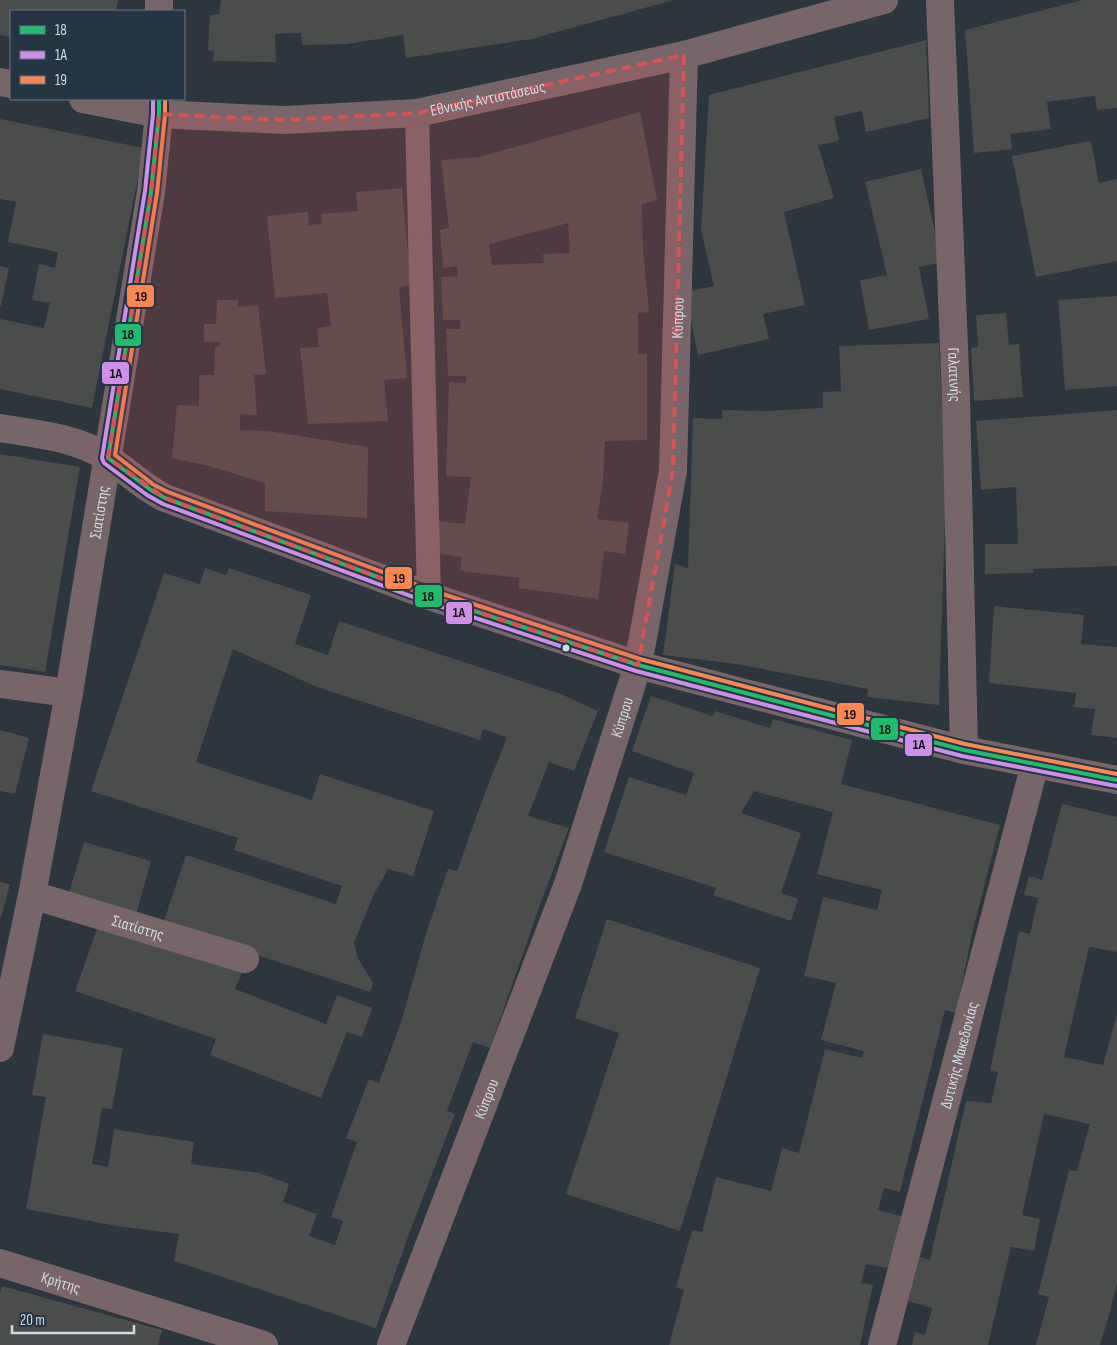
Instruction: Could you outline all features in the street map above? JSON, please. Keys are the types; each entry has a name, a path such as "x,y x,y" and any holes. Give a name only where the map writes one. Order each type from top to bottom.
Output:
{"street":[{"name":"Εθνικής Αντιστάσεως","path":"94,100 284,120 417,113 684,55 884,0"},
{"name":"Γαλατινής","path":"940,0 956,397 964,750"},
{"name":"Κύπρου","path":"391,1345 568,884 638,665 673,471 684,55"},
{"name":"Σιατίστης","path":"0,1048 32,895 69,693 151,192 159,106"},
{"path":"417,113 428,596"},
{"path":"0,428 69,441 108,458 150,490 165,498 428,596 638,665 964,750 1117,780"},
{"path":"0,684 69,693"},
{"name":"Δυτικής Μακεδονίας","path":"882,1345 1035,764"},
{"name":"Σιατίστης","path":"32,895 245,960"},
{"name":"Κρήτης","path":"0,1263 264,1345"}],"highlighted area":[{"path":"684,55 673,471 638,665 429,596 165,498 108,458 151,192 159,114 284,120 417,113"}],"building":[{"path":"0,0 118,0 116,10 10,10 10,37 0,35"},
{"path":"221,0 674,0 531,39 406,58 403,35 347,44 302,45 301,33 275,34 276,62 213,61 214,51 208,50 210,15 219,14"},
{"path":"1082,0 1117,0 1117,108 1097,110 1095,96 1047,102 1051,129 1010,134 1012,149 974,153 965,30"},
{"path":"926,40 929,118 866,132 862,111 834,117 839,141 818,145 834,198 784,212 805,305 763,314 769,339 698,355 685,292 714,286 701,230 709,95"},
{"path":"640,112 657,200 642,204 643,251 649,312 638,313 638,354 647,354 647,440 605,441 603,481 597,519 629,523 625,554 604,551 598,599 518,588 520,578 460,571 462,557 434,553 439,521 465,524 471,477 446,476 449,382 466,383 466,376 448,376 446,329 461,329 460,320 443,320 441,277 458,276 457,266 443,268 440,230 449,228 441,160 479,157","holes":["568,223 570,253 543,254 544,263 492,265 489,244"]},
{"path":"0,119 144,148 92,408 0,389 0,319 44,328 50,303 32,300 39,264 55,268 58,252 8,242 16,202 0,199"},
{"path":"1091,141 1099,183 1117,179 1117,261 1036,277 1012,156"},
{"path":"921,169 942,262 919,267 929,319 869,330 860,280 887,275 865,182"},
{"path":"402,188 411,285 399,287 407,378 384,380 388,421 308,424 300,348 319,347 317,328 331,326 327,293 275,298 267,216 308,212 309,225 322,224 321,214 358,211 356,192"},
{"path":"0,266 9,268 1,306 0,306"},
{"path":"1117,296 1117,386 1065,390 1058,300"},
{"path":"217,300 238,300 238,307 258,305 266,374 254,375 257,415 240,414 240,430 268,431 368,447 367,518 265,511 265,483 209,466 172,458 177,405 199,406 199,375 214,375 215,347 219,347 220,342 204,342 204,324 216,324"},
{"path":"1006,313 1009,345 1019,344 1023,397 974,401 971,348 978,347 976,315"},
{"path":"939,343 946,488 939,705 867,697 868,689 736,664 663,655 675,564 688,568 693,418 722,419 722,410 765,411 823,408 823,392 841,391 839,346"},
{"path":"1117,410 1117,566 1033,569 1033,573 985,574 985,544 1018,544 1016,487 981,490 976,421"},
{"path":"0,454 80,467 45,672 0,665"},
{"path":"205,568 226,575 229,568 311,595 295,644 328,655 339,621 561,694 598,711 574,771 549,762 528,816 569,828 490,1048 473,1042 447,1111 455,1114 406,1242 376,1328 174,1261 179,1234 117,1226 26,1209 46,1097 32,1095 43,1034 123,1048 112,1109 102,1108 92,1164 108,1167 114,1129 194,1142 191,1164 259,1173 289,1184 283,1202 317,1214 309,1236 335,1245 343,1221 331,1217 357,1142 346,1138 369,1079 379,1083 402,1019 425,937 448,869 457,871 507,737 483,729 480,740 317,687 233,649 196,762 312,800 320,774 434,811 413,876 388,869 373,896 354,943 358,958 373,983 370,992 163,924 186,855 336,904 342,886 234,850 238,838 91,791 164,573 200,584"},
{"path":"994,606 1084,615 1081,644 1117,647 1117,738 1091,735 1095,709 1074,707 1076,693 989,683"},
{"path":"651,696 713,716 715,711 770,728 773,719 852,740 841,784 1000,825 972,934 956,1013 945,1010 900,1192 884,1188 878,1210 909,1218 897,1270 866,1264 861,1283 873,1285 860,1345 669,1345 684,1290 676,1287 692,1230 702,1232 716,1177 771,1191 782,1148 799,1153 825,1049 862,1058 864,1051 821,1040 836,983 804,976 823,897 877,910 882,890 817,874 833,812 754,791 741,813 801,833 781,893 798,899 791,921 713,895 716,888 604,852 629,777 686,795 694,773 632,751"},
{"path":"0,730 29,738 15,794 0,791"},
{"path":"1062,804 1117,817 1117,952 1089,947 1064,1057 1103,1065 1117,1014 1117,1283 1110,1312 1100,1345 1036,1345 1049,1297 1038,1294 1069,1170 1077,1171 1090,1124 1044,1114 1022,1215 1040,1219 1034,1251 1011,1247 988,1345 912,1345 915,1332 925,1335 932,1308 908,1301 920,1257 930,1260 966,1101 991,1103 998,1072 990,1071 1019,931 1030,934 1038,898 1024,895 1029,876 1042,880"},
{"path":"84,842 151,861 136,915 68,896"},
{"path":"0,882 10,884 1,918 0,918"},
{"path":"101,918 243,970 235,989 326,1024 337,995 372,1008 362,1037 347,1032 321,1098 210,1055 216,1039 75,991"},
{"path":"607,919 760,968 680,1231 566,1194 619,1033 575,1018"},
{"path":"2,1286 162,1330 158,1345 0,1345 0,1293"}],"transit line":[{"name":"1Α","path":"153,100 145,191 102,458 104,463 147,495 163,504 427,602 636,671 962,756 1116,786"},
{"name":"18","path":"159,100 151,192 108,458 151,490 165,498 429,596 638,665 964,750 1117,780"},
{"name":"19","path":"165,100 157,193 115,455 154,485 168,492 431,590 640,659 965,744 1117,774"}]}
